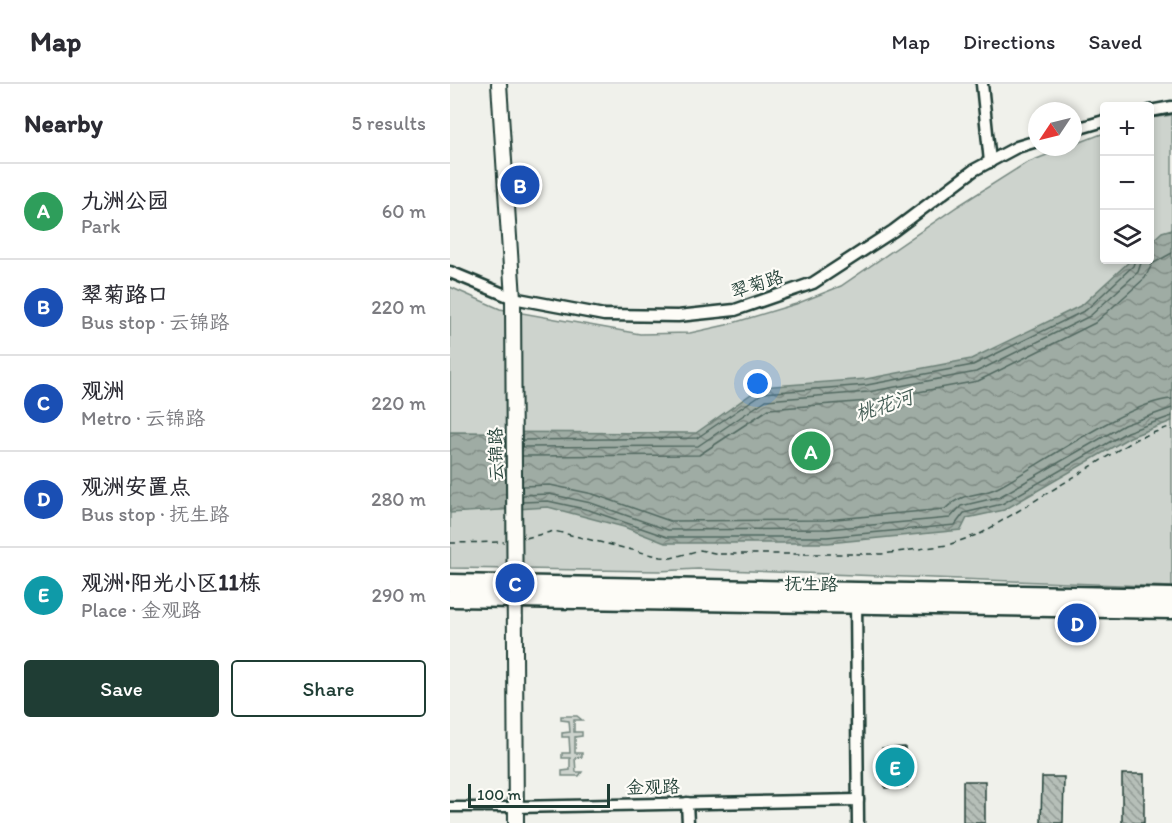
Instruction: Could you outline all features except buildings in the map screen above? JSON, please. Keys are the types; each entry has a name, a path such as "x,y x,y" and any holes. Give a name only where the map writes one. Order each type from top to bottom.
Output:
{"main road":[{"name":"抚生路","path":"450,583 515,592"},
{"name":"抚生路","path":"450,598 515,592 856,597 1172,597"},
{"name":"抚生路","path":"856,597 1172,610"}],"street":[{"name":"云锦路","path":"499,84 513,298 516,823"},
{"path":"982,84 990,162"},
{"path":"1154,110 1172,106"},
{"path":"1082,127 1100,122"},
{"name":"翠菊路","path":"450,272 513,298 604,315 678,316 735,310 813,283 893,231 974,170 1017,147 1028,144"},
{"path":"856,597 858,823"},
{"name":"金观路","path":"450,807 858,800"},
{"path":"687,803 688,823"}],"path":[{"path":"450,543 516,540 555,531 671,558 700,550 719,554 882,554 948,545 982,532 1136,439 1169,427 1172,430"}],"shaded area":[{"path":"1172,115 1172,587 698,569 659,571 450,568 450,287 500,309 640,334 690,333 726,325 796,304 841,286 958,206 1026,163 1044,156 1082,156 1082,141 1100,135 1100,264 1154,264 1154,117"},
{"path":"561,716 577,716 582,720 574,720 574,732 582,732 582,736 575,737 575,753 582,753 582,757 575,758 576,772 582,772 579,776 562,776 562,771 570,770 570,758 562,758 562,753 570,753 569,737 562,737 562,733 570,732 569,721 561,720"}],"water":[{"name":"桃花河","path":"1172,229 1172,421 1130,437 1004,510 967,518 961,530 828,543 665,543 624,527 548,507 450,513 450,432 696,433 761,387 866,379 971,359 1082,305 1127,264 1154,264 1154,239 1162,232"}],"place":[{"name":"翠菊路口","path":"520,185"},
{"name":"九洲公园","path":"811,451"},
{"name":"观洲","path":"515,583"},
{"name":"观洲安置点","path":"1077,623"},
{"name":"观洲·阳光小区11栋","path":"895,767"}]}
